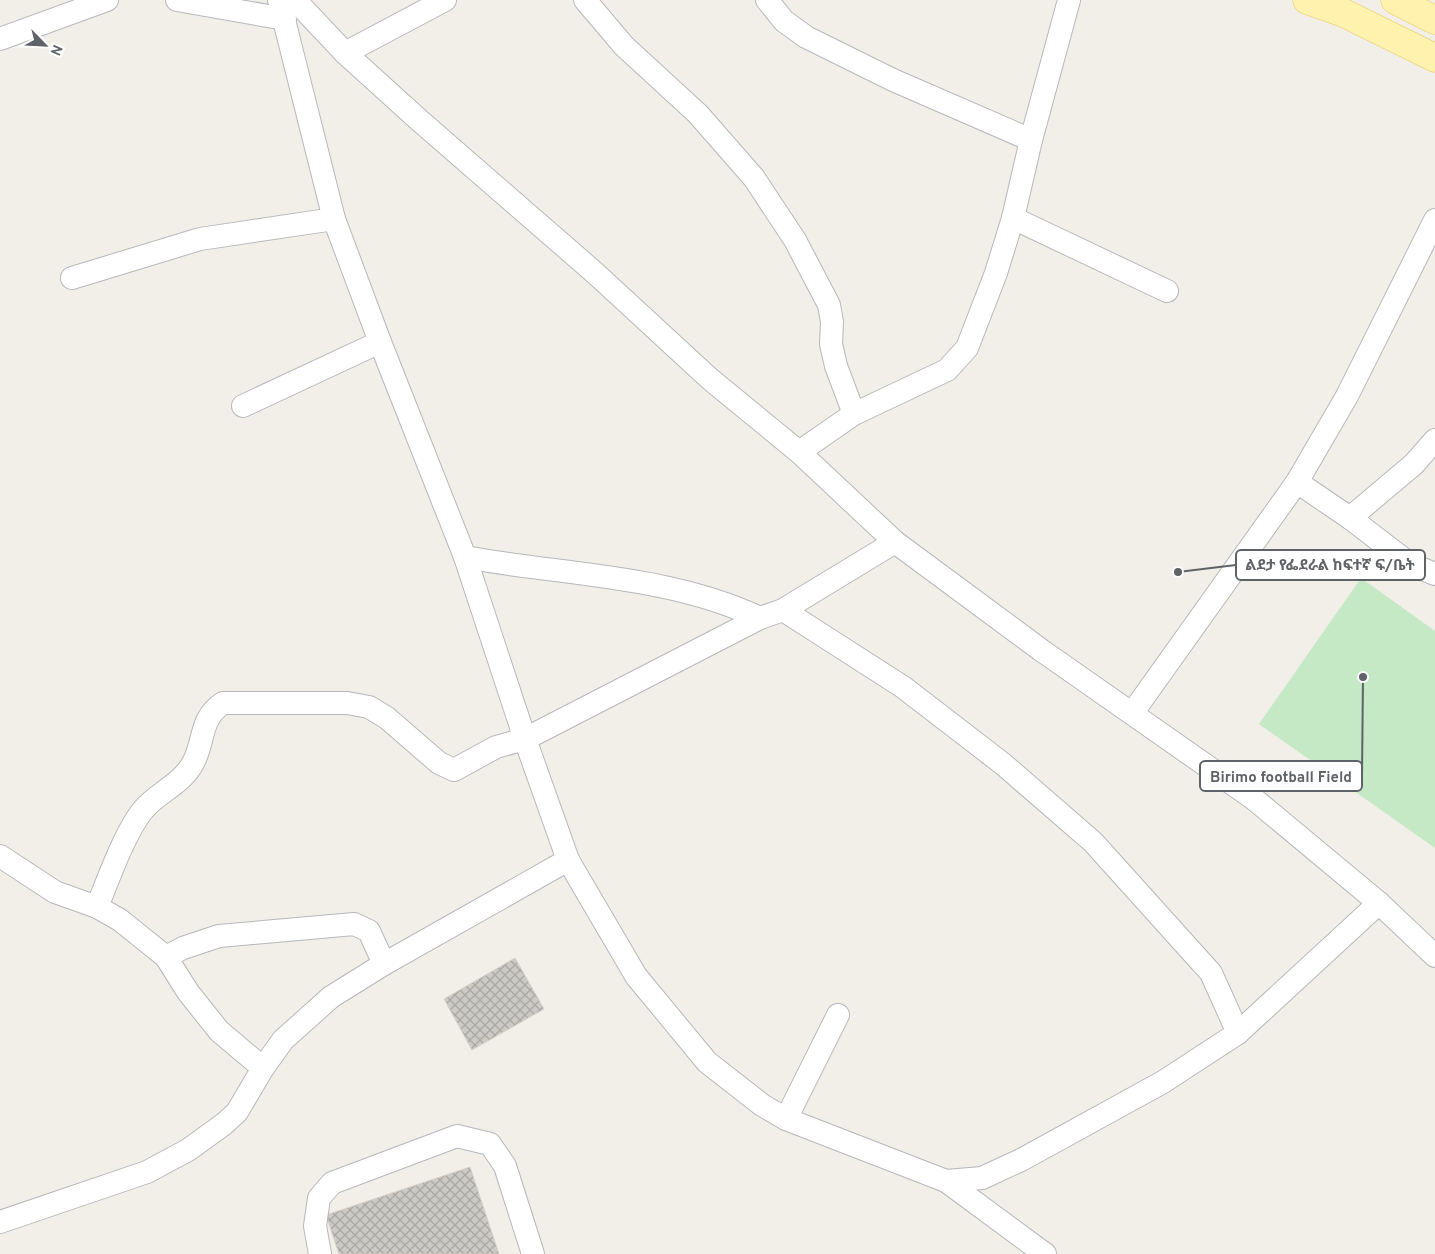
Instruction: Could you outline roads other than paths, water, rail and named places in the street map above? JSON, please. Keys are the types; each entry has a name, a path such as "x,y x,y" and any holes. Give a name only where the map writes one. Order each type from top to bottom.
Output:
{"main road":[{"path":"1307,0 1344,13 1435,58"},
{"path":"1395,0 1435,20"}],"street":[{"path":"0,39 107,0"},
{"path":"177,0 287,6 345,53 595,273 710,379 800,452 896,542 1041,650 1133,712 1254,799 1379,902 1435,956"},
{"path":"345,53 445,0"},
{"path":"585,0 624,46 698,114 760,186 795,240 829,305 832,322 831,344 836,366 854,414"},
{"path":"767,0 784,21 806,38 893,80 1031,140"},
{"path":"800,452 854,414 947,370 967,348 996,273 1013,218 1031,140 1069,0"},
{"path":"287,6 334,219 380,342 465,556 525,739 568,860 636,976 707,1062 762,1105 786,1119 946,1181 1045,1254"},
{"path":"1013,218 1167,291"},
{"path":"72,278 200,240 334,219"},
{"path":"1133,712 1297,482 1347,396 1435,220"},
{"path":"243,406 380,342"},
{"path":"1350,518 1414,464 1435,440"},
{"path":"1297,482 1350,518 1410,564 1435,574"},
{"path":"97,907 121,851 142,812 152,800 180,782 193,762 206,722 213,710 223,703 347,703 369,707 388,718 439,763 454,770 496,748 525,739 760,618 783,610 896,542"},
{"path":"465,556 638,582 733,605 760,618"},
{"path":"783,610 903,687 1004,764 1093,842 1211,973 1238,1034"},
{"path":"0,856 55,892 97,907 120,920 166,957 188,992 219,1031 263,1068"},
{"path":"0,1222 147,1172 188,1150 224,1124 237,1112 263,1068 283,1040 331,998 384,964 568,860"},
{"path":"946,1181 982,1178 1021,1160 1163,1082 1238,1034 1379,902"},
{"path":"166,957 183,948 219,936 354,924 370,931 384,964"},
{"path":"786,1119 838,1015"},
{"path":"320,1254 316,1226 319,1198 332,1183 457,1136 490,1144 505,1166 533,1254"}],"place":[{"name":"ልደታ የፌደራል ከፍተኛ ፍ/ቤት","path":"1178,572"},
{"name":"Birimo football Field","path":"1363,677"}]}
